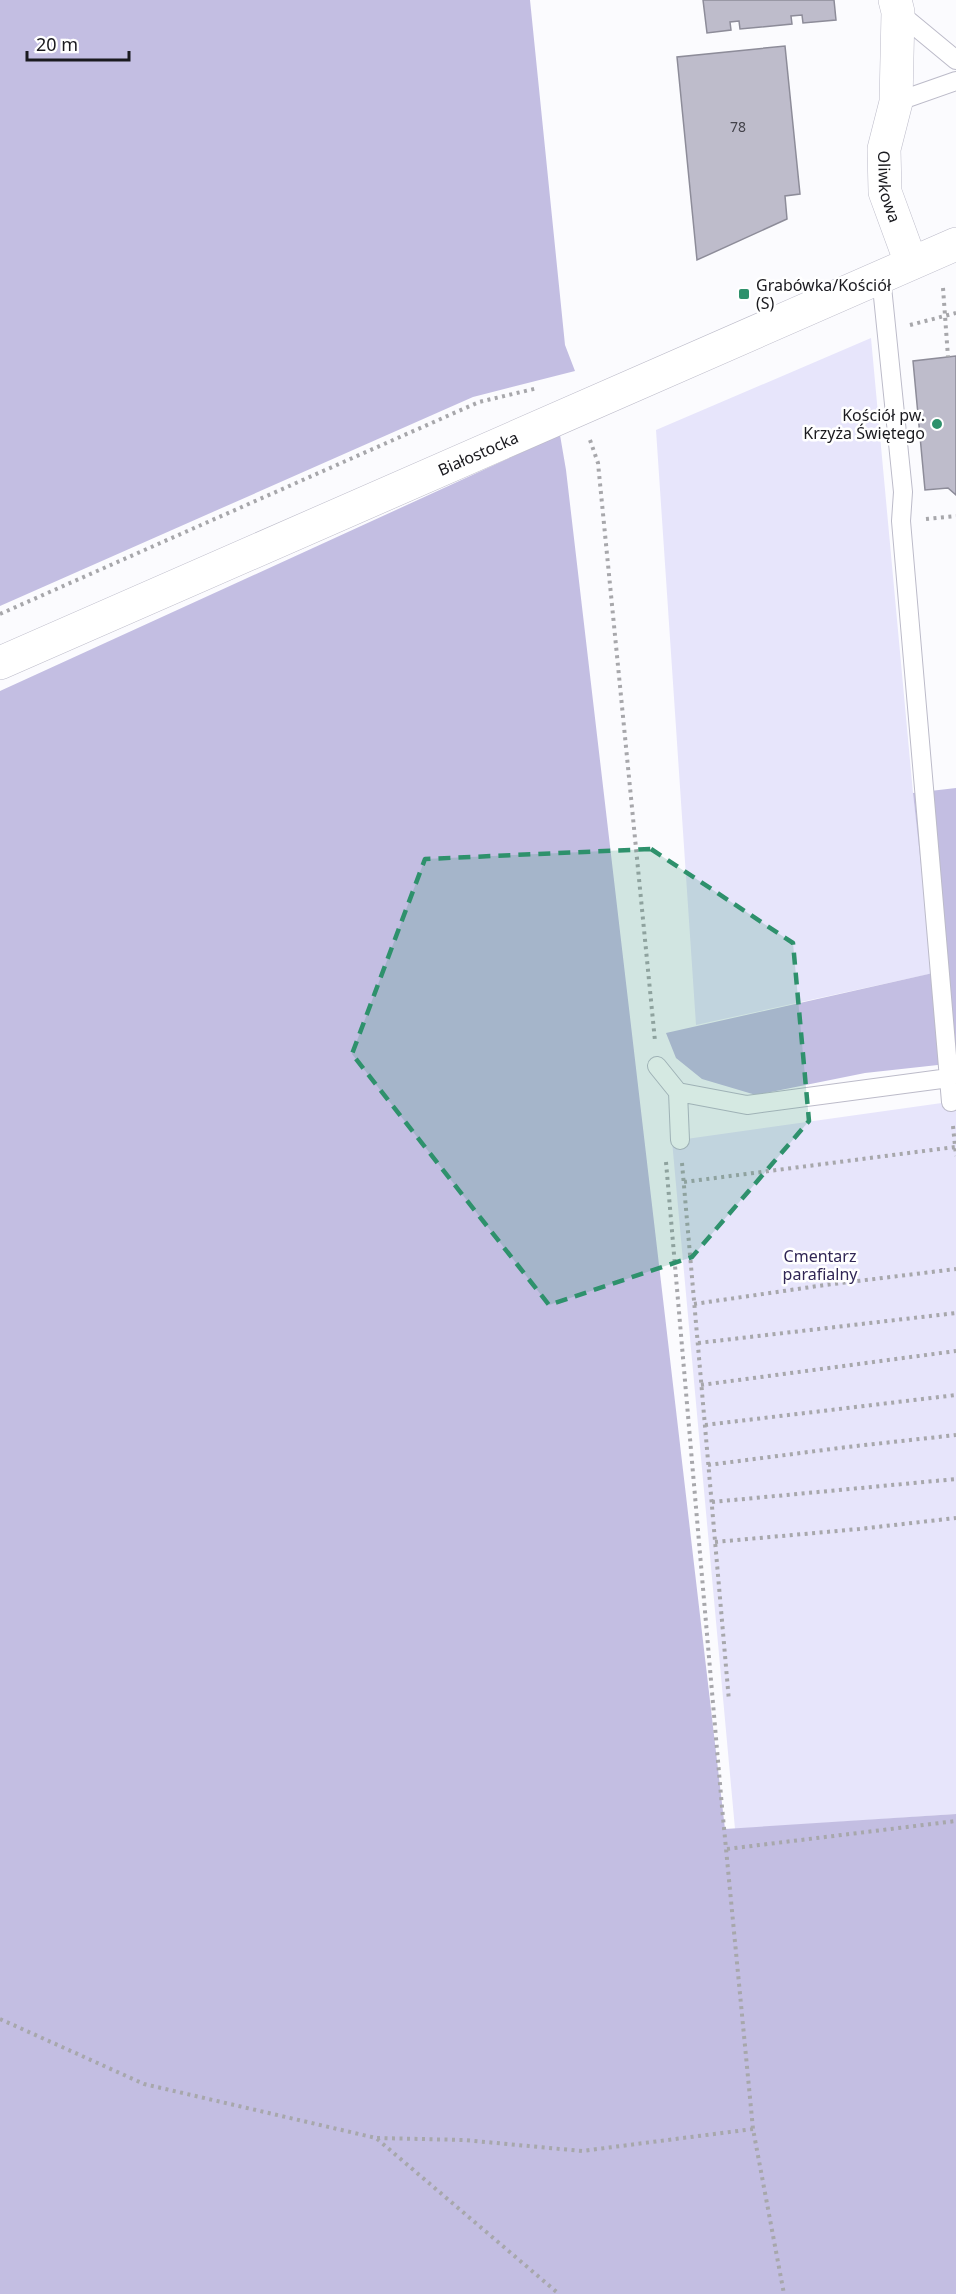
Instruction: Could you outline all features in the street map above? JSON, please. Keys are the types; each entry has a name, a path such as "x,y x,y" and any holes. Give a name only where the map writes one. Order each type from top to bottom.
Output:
{"street":[{"name":"Oliwkowa","path":"896,6 896,102 884,149 885,192 911,263"},
{"name":"Białostocka","path":"0,663 956,244"}],"lane":[{"path":"896,6 956,60"},
{"path":"896,102 956,81"},
{"path":"881,277 903,492 901,521 951,1102"},
{"path":"657,1066 678,1092 680,1140"},
{"path":"678,1092 747,1105 949,1078"}],"path":[{"path":"943,284 948,357"},
{"path":"888,331 956,313"},
{"path":"0,614 478,402 545,386"},
{"path":"580,408 597,463 657,1066"},
{"path":"680,1140 729,1701"},
{"path":"684,1182 955,1147"},
{"path":"666,1160 722,1807 753,2129 784,2294"},
{"path":"694,1304 956,1269"},
{"path":"698,1343 956,1313"},
{"path":"701,1385 956,1351"},
{"path":"705,1425 956,1395"},
{"path":"708,1465 956,1435"},
{"path":"711,1502 956,1479"},
{"path":"715,1542 956,1518"},
{"path":"727,1849 956,1821"},
{"path":"0,2019 144,2084 376,2138 465,2140 582,2151 753,2129"},
{"path":"376,2138 559,2294"}],"highlighted area":[{"path":"651,849 793,943 809,1121 692,1257 549,1305 352,1054 425,859"}],"green space":[{"path":"871,338 913,793 934,973 696,1025 656,430"},
{"name":"Cmentarz parafialny","path":"956,1101 956,1814 735,1829 672,1141"}],"shaded area":[{"path":"0,0 530,0 565,345 575,371 473,397 0,606"},
{"path":"560,435 566,470 725,1829 956,1814 956,2294 0,2294 0,691"},
{"path":"956,788 956,1063 865,1073 756,1095 702,1079 676,1058 666,1033 933,973 913,793"}],"building":[{"path":"703,0 834,0 836,20 803,23 802,15 791,16 792,24 740,29 739,21 730,22 731,30 707,33"},
{"path":"785,46 800,194 785,196 787,219 697,260 677,57"},
{"name":"Kościół pw. Krzyża Świętego","path":"956,356 956,495 948,488 925,490 913,361"}],"place":[{"name":"Grabówka/Kościół (S)","path":"744,294"},
{"name":"Kościół pw. Krzyża Świętego","path":"937,424"}]}
